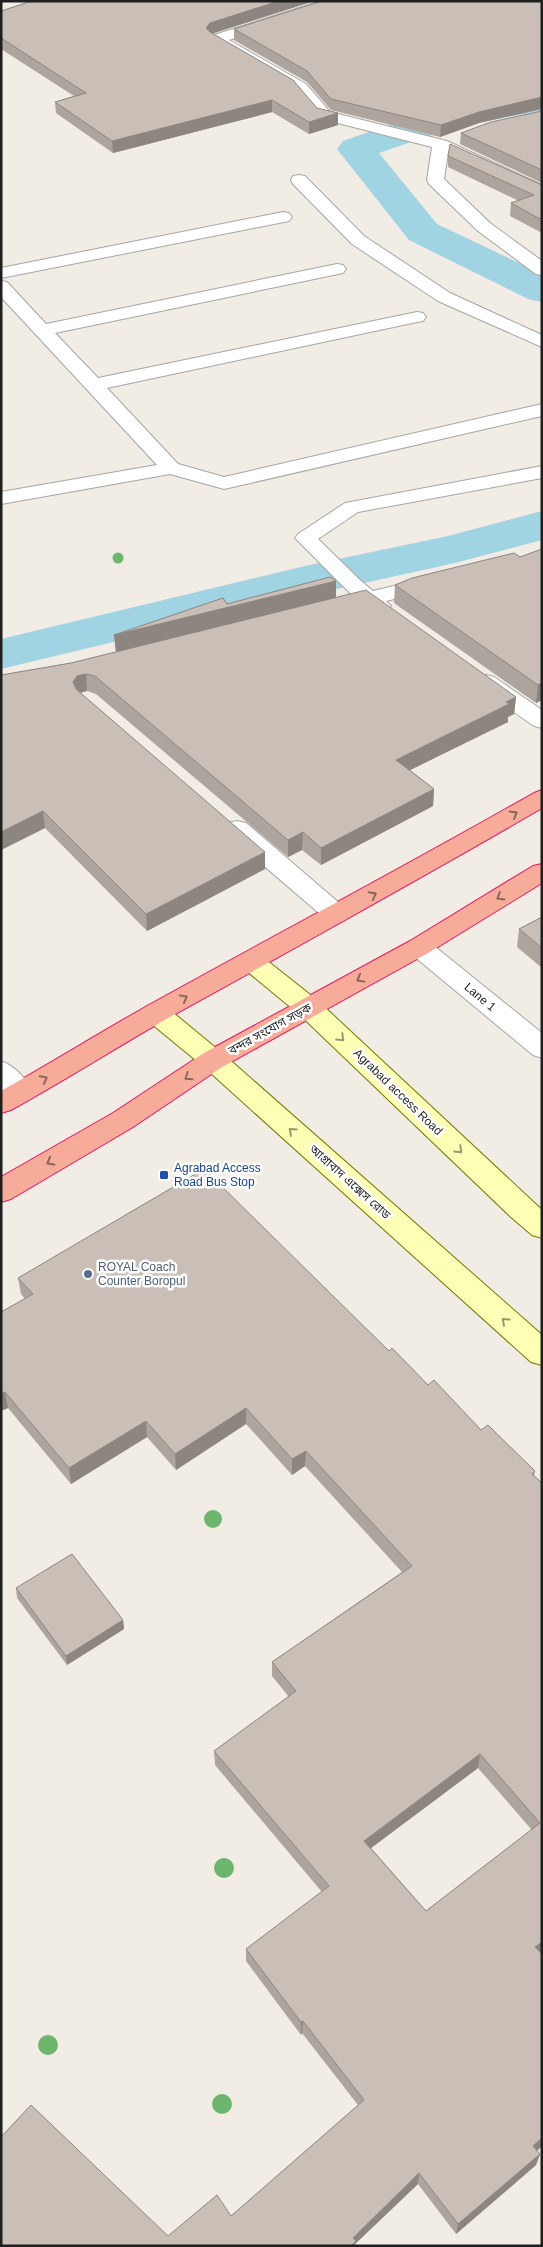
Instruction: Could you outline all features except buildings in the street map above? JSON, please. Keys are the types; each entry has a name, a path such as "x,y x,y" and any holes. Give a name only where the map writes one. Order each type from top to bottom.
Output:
{"highway":[{"path":"11,1097 65,1068 156,1013 414,872 542,798"},
{"name":"বন্দর সংযোগ সড়ক","path":"1,1190 123,1120 213,1060 418,946 542,872"}],"main road":[{"name":"Agrabad access Road","path":"251,961 309,1008 542,1227"},
{"name":"আগ্রাবাদ এক্সেস রোড","path":"156,1013 213,1060 542,1353"}],"street":[{"path":"337,1 216,39 300,88 324,115 441,144 542,191"},
{"path":"441,144 462,137"},
{"path":"441,144 435,180 484,228 542,270"},
{"path":"299,180 358,240 444,297 542,342"},
{"path":"1,273 283,217"},
{"path":"42,330 337,269"},
{"path":"1,286 171,468"},
{"path":"93,385 417,317"},
{"path":"1,498 171,468 224,483 542,410"},
{"path":"399,620 353,586 305,538 352,507 425,496 542,472"},
{"path":"318,611 449,579"},
{"path":"470,670 542,721"},
{"path":"222,817 336,914"},
{"name":"Lane 1","path":"418,946 542,1048"},
{"path":"1,1071 11,1097"}],"waterway":[{"path":"542,100 450,116 356,149 423,232 542,290"},
{"path":"1,654 305,581 455,549 542,525"}],"place":[{"name":"Agrabad Access Road Bus Stop","path":"164,1175"},
{"name":"ROYAL Coach Counter Boropul","path":"88,1274"}]}
